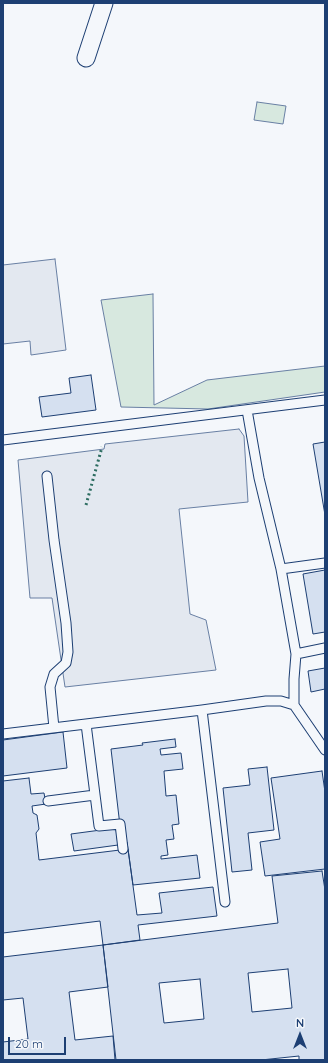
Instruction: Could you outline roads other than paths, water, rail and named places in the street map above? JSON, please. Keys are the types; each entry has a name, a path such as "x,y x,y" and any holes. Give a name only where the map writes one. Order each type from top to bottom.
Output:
{"street":[{"path":"86,58 104,3"}],"lane":[{"path":"3,440 325,400"},
{"path":"247,410 259,478 281,569 296,654 294,705 325,750"},
{"path":"48,476 54,540 66,623 68,652 66,662 54,674 50,688 54,728"},
{"path":"281,569 325,563"},
{"path":"296,654 325,648"},
{"path":"3,734 266,701 281,701 294,705"},
{"path":"202,710 225,902"},
{"path":"86,724 99,826 120,824 123,850"},
{"path":"48,801 95,795"}]}
